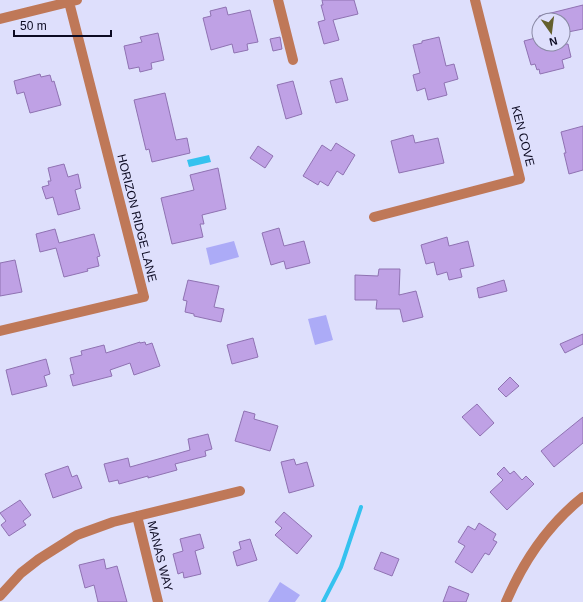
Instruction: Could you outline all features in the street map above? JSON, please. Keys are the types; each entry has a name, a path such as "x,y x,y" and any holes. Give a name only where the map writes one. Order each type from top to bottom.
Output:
{"street":[{"path":"278,0 293,60"},
{"name":"KEN COVE","path":"374,217 520,179 475,0"},
{"path":"0,19 73,1"},
{"name":"HORIZON RIDGE LANE","path":"0,331 144,297 73,1"},
{"path":"0,596 21,573 38,558 77,535 95,528 137,516 240,491"},
{"path":"506,602 532,553 563,516 583,497"},
{"name":"MANAS WAY","path":"137,516 158,602"}],"shaded area":[{"path":"209,155 211,162 189,167 187,160"},
{"path":"234,241 239,257 210,265 206,248"},
{"path":"326,315 333,340 315,345 308,319"},
{"path":"280,582 300,595 295,602 268,602"}],"building":[{"path":"322,0 354,0 358,14 333,20 339,40 324,44 318,22 325,20 321,5 323,5"},
{"path":"583,5 583,29 571,31 571,12 555,12"},
{"path":"226,7 228,15 250,10 258,42 247,44 248,50 234,53 232,44 211,50 203,18 211,16 210,11"},
{"path":"158,33 164,60 151,63 152,69 140,72 139,67 129,69 124,46 142,42 140,37"},
{"path":"280,37 282,49 273,51 270,39"},
{"path":"439,37 446,66 454,64 458,79 444,83 447,95 428,100 425,88 417,91 413,75 420,73 413,45"},
{"path":"531,39 531,52 570,52 571,57 562,60 564,68 540,74 539,69 537,70 535,64 531,65 524,41"},
{"path":"40,74 41,77 50,75 52,82 54,81 61,105 30,113 24,92 17,94 14,81"},
{"path":"342,78 348,100 336,103 330,81"},
{"path":"293,81 302,114 286,119 277,85"},
{"path":"165,93 176,140 187,138 190,153 152,162 149,149 146,150 134,100"},
{"path":"583,126 583,170 569,174 561,132"},
{"path":"413,135 415,143 438,138 444,163 399,173 391,141"},
{"path":"336,143 355,155 343,175 337,171 328,186 320,181 318,185 303,176 322,145 331,151"},
{"path":"258,146 273,156 265,168 250,158"},
{"path":"64,164 68,177 78,174 81,188 75,190 80,209 58,215 53,197 46,199 42,187 49,185 48,181 51,181 48,168"},
{"path":"218,168 226,209 202,215 204,224 200,224 203,237 172,244 161,198 194,190 190,175"},
{"path":"279,228 284,246 304,241 310,263 286,269 284,261 271,265 262,233"},
{"path":"55,229 59,243 94,234 100,256 97,257 99,266 87,269 88,271 64,277 56,248 40,252 36,234"},
{"path":"447,237 449,246 468,241 474,266 460,269 462,277 449,280 447,272 437,275 434,262 426,264 421,245"},
{"path":"15,260 22,292 0,296 0,263"},
{"path":"379,269 400,269 399,295 416,291 423,317 403,322 400,309 376,309 377,300 355,300 355,275 378,276"},
{"path":"188,280 219,286 214,307 224,309 221,322 194,316 194,314 185,312 187,301 183,300"},
{"path":"504,280 507,291 479,298 477,288"},
{"path":"583,334 583,344 565,353 560,344"},
{"path":"253,338 258,357 232,364 227,345"},
{"path":"140,342 145,342 146,345 152,343 160,366 134,375 130,363 110,370 112,376 73,386 70,375 74,374 70,358 82,355 81,351 104,345 106,353"},
{"path":"46,359 50,374 44,376 47,386 12,395 6,370"},
{"path":"510,377 519,386 506,397 498,389"},
{"path":"477,404 494,423 480,436 462,417"},
{"path":"244,411 255,414 254,419 278,426 270,451 235,441"},
{"path":"583,417 583,443 554,467 541,451"},
{"path":"208,434 212,449 205,451 206,456 175,464 177,470 148,478 148,476 119,484 118,480 109,482 104,464 128,458 130,467 190,450 188,439"},
{"path":"294,459 296,465 307,462 314,486 289,493 281,462"},
{"path":"68,466 72,477 77,475 82,488 53,498 45,474"},
{"path":"504,467 510,474 514,471 522,480 526,476 534,484 507,510 490,492 503,480 497,474"},
{"path":"20,500 31,515 23,521 26,525 9,536 1,525 6,521 0,513"},
{"path":"284,512 312,536 297,554 275,535 282,528 275,522"},
{"path":"479,523 496,534 493,540 497,542 489,555 485,553 472,573 455,562 465,546 458,542 468,526 475,530"},
{"path":"200,534 204,548 195,551 201,574 184,578 183,572 178,574 173,554 183,551 180,539"},
{"path":"250,539 257,560 237,566 233,552 241,549 239,542"},
{"path":"381,552 399,559 392,576 374,569"},
{"path":"104,559 106,569 117,566 127,602 98,602 94,585 85,588 79,565"},
{"path":"449,586 469,594 466,602 443,602"}],"waterway":[{"path":"323,602 341,567 361,507"}]}
